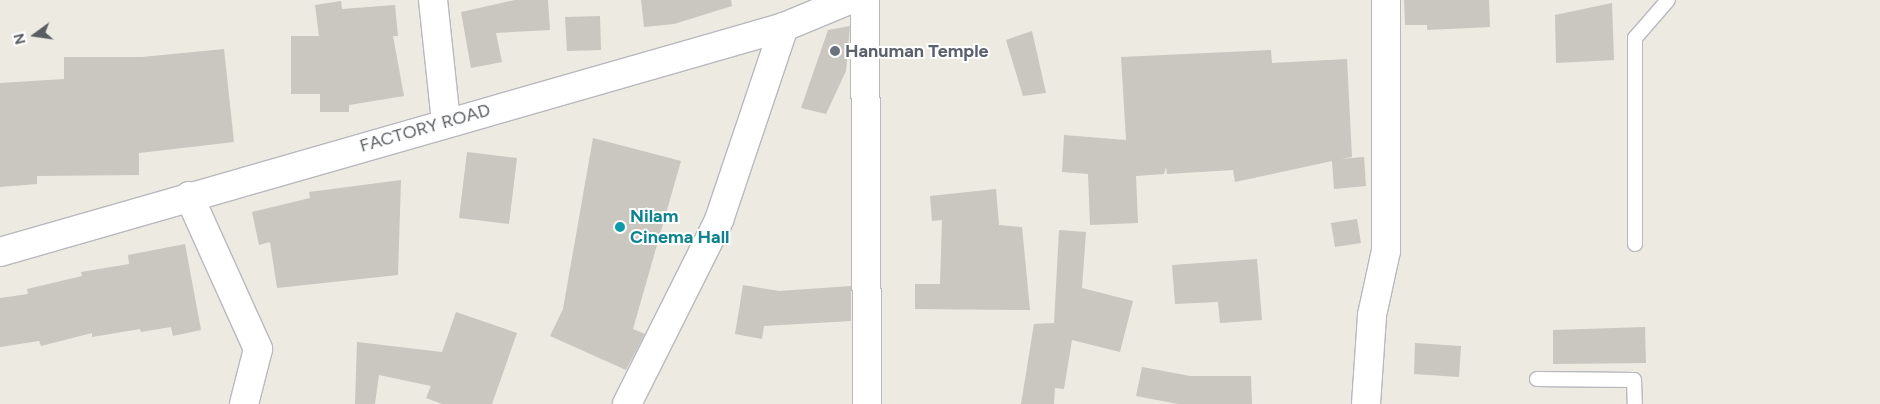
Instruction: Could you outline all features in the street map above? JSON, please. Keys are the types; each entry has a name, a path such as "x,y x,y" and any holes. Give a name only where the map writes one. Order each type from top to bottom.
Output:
{"street":[{"path":"433,0 446,122"},
{"name":"FACTORY ROAD","path":"0,252 446,122 784,27 849,0"},
{"path":"866,0 867,404"},
{"path":"1366,404 1372,315 1386,251 1386,0"},
{"path":"627,404 719,220 784,27"},
{"path":"189,196 258,350 244,404"}],"lane":[{"path":"1635,244 1635,38 1668,0"},
{"path":"1537,379 1634,380 1635,404"}],"building":[{"path":"515,0 548,0 550,30 496,33 502,62 471,68 461,12"},
{"path":"641,0 731,0 732,6 674,24 644,27"},
{"path":"1404,0 1489,0 1490,27 1427,30 1427,25 1405,25"},
{"path":"341,1 342,9 395,5 398,36 393,36 404,96 349,105 349,112 320,112 320,94 291,94 291,36 319,36 315,5"},
{"path":"1612,3 1614,60 1556,63 1555,15"},
{"path":"600,16 601,50 567,51 565,17"},
{"name":"Hanuman Temple","path":"850,26 846,71 826,114 801,108 828,30"},
{"path":"1032,31 1046,93 1023,96 1006,40"},
{"path":"224,49 234,142 139,153 139,175 37,176 37,184 0,187 0,83 64,79 64,57 142,57"},
{"path":"1271,50 1272,63 1347,59 1352,157 1341,159 1364,157 1366,186 1334,189 1332,161 1235,182 1233,170 1167,174 1166,167 1164,174 1136,176 1138,223 1090,225 1088,174 1062,172 1064,135 1126,140 1121,57"},
{"name":"Nilam Cinema Hall","path":"593,138 681,161 633,329 645,334 626,370 550,336 563,309"},
{"path":"467,152 517,158 509,224 459,218"},
{"path":"401,180 398,275 277,288 270,242 259,245 252,212 310,198 309,192"},
{"path":"996,189 999,225 1022,227 1030,310 915,309 915,284 940,284 942,220 932,221 930,196"},
{"path":"1357,219 1361,243 1335,247 1331,223"},
{"path":"1059,230 1086,232 1082,288 1133,301 1120,352 1072,340 1064,389 1055,388 1054,404 1021,404 1034,324 1054,323"},
{"path":"185,244 201,330 173,336 171,327 141,332 140,329 92,337 92,333 41,346 39,341 0,347 0,298 28,294 27,289 82,276 81,272 129,264 128,255"},
{"path":"1257,259 1262,320 1220,323 1218,302 1175,304 1172,265"},
{"path":"743,285 779,291 851,286 851,321 764,326 762,339 735,334"},
{"path":"456,312 517,333 492,404 442,404 426,398 431,386 379,375 375,404 355,404 357,342 442,352"},
{"path":"1645,327 1646,363 1553,364 1553,330"},
{"path":"1415,343 1461,346 1459,377 1414,374"},
{"path":"1142,367 1190,376 1251,376 1252,404 1178,404 1136,396"}],"place":[{"name":"Hanuman Temple","path":"835,51"},
{"name":"Nilam Cinema Hall","path":"620,227"}]}
